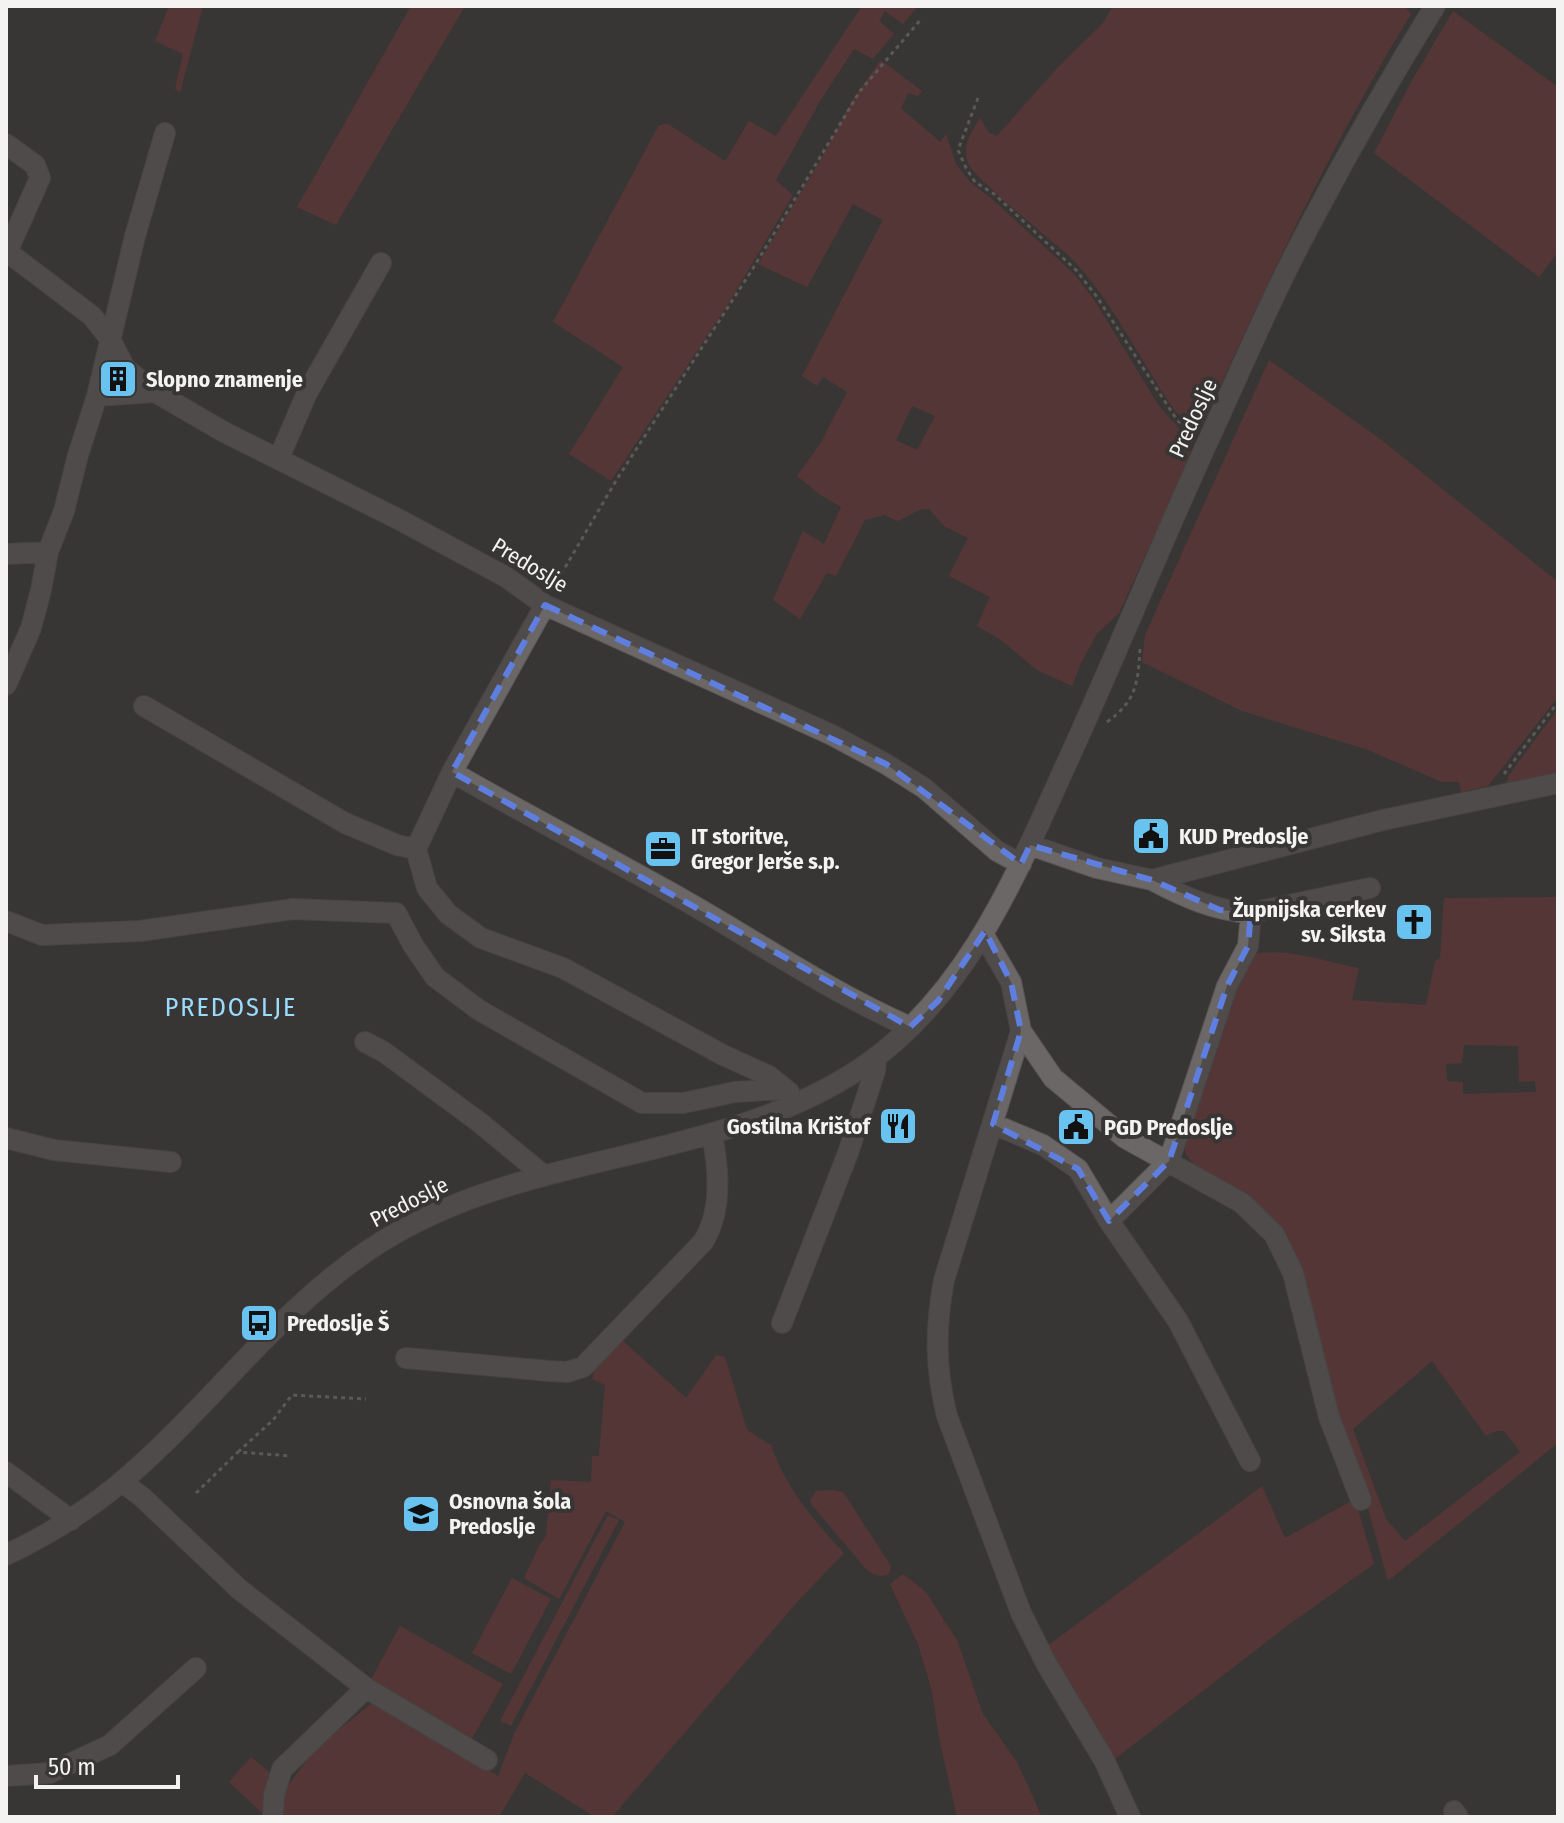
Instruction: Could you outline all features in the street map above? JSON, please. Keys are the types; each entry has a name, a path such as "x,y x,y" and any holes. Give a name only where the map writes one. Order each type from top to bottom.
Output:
{"street":[{"name":"Predoslje","path":"6,1555 71,1520 122,1482 297,1306 382,1241 472,1197 542,1174 712,1135 765,1117 792,1095 823,1091 876,1057 938,1001 983,934 1026,854 1207,443 1311,221 1435,6"},
{"path":"6,685 31,628 48,552 64,511 97,396 135,236 165,133"},
{"path":"6,144 35,165 40,178 6,252"},
{"name":"Predoslje","path":"6,252 92,316 110,339 125,368 155,392 224,432 506,577 545,605 832,735 924,788 997,851 1026,854"},
{"path":"279,458 307,393 381,263"},
{"path":"97,396 155,392"},
{"path":"6,554 48,552"},
{"path":"545,605 452,772 416,849 427,888 448,914 481,938 563,968 709,1048 769,1076 792,1095"},
{"path":"144,706 345,823 397,845 416,849"},
{"path":"452,772 681,899 844,995 910,1027"},
{"path":"1152,880 1383,820 1558,783"},
{"path":"1026,854 1152,880 1220,910 1251,913 1370,888"},
{"path":"6,921 42,935 140,931 293,909 396,913 435,977 479,1010 642,1103 683,1103 735,1092 792,1095"},
{"path":"1109,1221 1169,1161 1227,986 1248,946 1251,913"},
{"path":"983,934 1011,982 1021,1031 1053,1078 1125,1138 1242,1203 1274,1234 1293,1273 1329,1417 1361,1500"},
{"path":"1021,1031 944,1280 938,1311 936,1364 940,1389 957,1444 1021,1613 1047,1665 1104,1760 1130,1817"},
{"path":"365,1042 384,1052 479,1122 542,1174"},
{"path":"782,1323 848,1153 875,1071 876,1057"},
{"path":"993,1124 1043,1145 1078,1169 1109,1221 1178,1321 1250,1461"},
{"path":"406,1358 567,1372 583,1367 711,1230 715,1218 717,1160 712,1135"},
{"path":"6,1138 54,1150 171,1162"},
{"path":"6,1472 71,1520"},
{"path":"122,1482 142,1497 239,1589 366,1688 487,1760"},
{"path":"6,1776 50,1773 110,1745 196,1668"},
{"path":"273,1817 274,1795 282,1769 366,1688"}],"path":[{"path":"545,605 617,479 752,270 860,91 922,18"},
{"path":"978,98 958,150 975,182 994,194 1076,270 1177,420 1207,443"},
{"path":"1104,724 1127,706 1133,695 1140,640"},
{"path":"1485,800 1558,702"},
{"path":"196,1493 273,1420 292,1395 366,1399"},
{"path":"238,1452 291,1456"}],"highlighted area":[{"path":"545,605 886,764 1021,864 1030,845 1152,880 1220,910 1251,913 1248,946 1227,986 1169,1161 1109,1221 1078,1169 993,1124 1021,1031 1011,982 985,931 938,1001 910,1027 452,772"}],"shaded area":[{"path":"169,6 203,6 180,93 175,89 183,54 155,41"},
{"path":"411,6 465,6 336,225 297,207"},
{"path":"862,6 918,6 903,24 885,11 879,21 894,34 873,59 854,49 820,101 776,180 793,195 728,304 611,481 569,454 623,367 553,322 659,125 668,124 725,161 749,121 776,136"},
{"path":"1113,6 1405,6 1411,14 1301,216 1203,424 1195,426 1176,412 1111,309 1083,271 983,181 966,156 968,139 980,118 989,133 997,136 1058,67 1103,23"},
{"path":"1453,11 1558,87 1558,252 1539,277 1374,153"},
{"path":"881,60 922,91 918,96 908,93 901,108 940,142 946,134 956,164 971,183 1074,274 1093,298 1159,406 1191,442 1184,470 1119,613 1097,634 1072,686 1037,670 1001,640 977,626 990,597 949,576 968,538 944,526 929,509 919,510 898,521 884,515 865,520 836,576 827,573 800,619 773,600 803,531 824,544 841,507 797,476 820,444 847,392 823,377 817,386 802,376 883,220 853,204 807,287 758,264 853,99","holes":["912,406 935,416 917,450 896,440"]},
{"path":"1269,360 1383,441 1558,582 1558,697 1488,786 1461,792 1459,782 1442,782 1368,750 1242,711 1142,662 1145,635"},
{"path":"1558,709 1558,776 1506,784 1509,775"},
{"path":"1558,897 1558,1443 1388,1581 1364,1494 1342,1436 1303,1280 1190,1160 1184,1140 1238,977 1255,954 1280,952 1359,968 1352,1000 1426,1005 1435,961 1440,958 1444,898","holes":["1464,1045 1518,1046 1519,1082 1535,1081 1536,1092 1463,1094 1463,1082 1447,1081 1446,1064 1462,1063","1432,1361 1486,1436 1504,1431 1520,1452 1405,1541 1386,1519 1353,1429"]},
{"path":"621,1339 686,1398 716,1355 725,1357 747,1430 771,1445 784,1475 802,1503 844,1553 799,1600 612,1817 595,1817 525,1773 499,1817 261,1817 262,1813 229,1782 251,1757 287,1787 315,1749 372,1703 498,1776 514,1734 625,1522 606,1511 559,1599 524,1578 546,1536 551,1480 591,1482 592,1456 599,1456 605,1385 592,1379 597,1363"},
{"path":"1262,1486 1285,1538 1355,1499 1374,1564 1287,1626 1111,1762 1046,1647"},
{"path":"816,1491 843,1492 891,1566 889,1574 877,1575 866,1569 811,1504"},
{"path":"608,1515 619,1520 511,1726 500,1721"},
{"path":"903,1574 925,1591 957,1640 983,1714 1017,1762 1042,1817 957,1817 932,1691 918,1644 890,1584"},
{"path":"512,1578 551,1599 511,1674 472,1653"},
{"path":"400,1626 503,1684 471,1740 369,1683"}],"place":[{"name":"Slopno znamenje","path":"118,379"},
{"name":"KUD Predoslje","path":"1151,836"},
{"name":"IT storitve, Gregor Jerše s.p.","path":"663,849"},
{"name":"Župnijska cerkev sv. Siksta","path":"1414,922"},
{"name":"Gostilna Krištof","path":"898,1126"},
{"name":"PGD Predoslje","path":"1076,1127"},
{"name":"Predoslje Š","path":"259,1323"},
{"name":"Osnovna šola Predoslje","path":"421,1514"}],"district":[{"name":"PREDOSLJE","path":"231,1007"}]}
